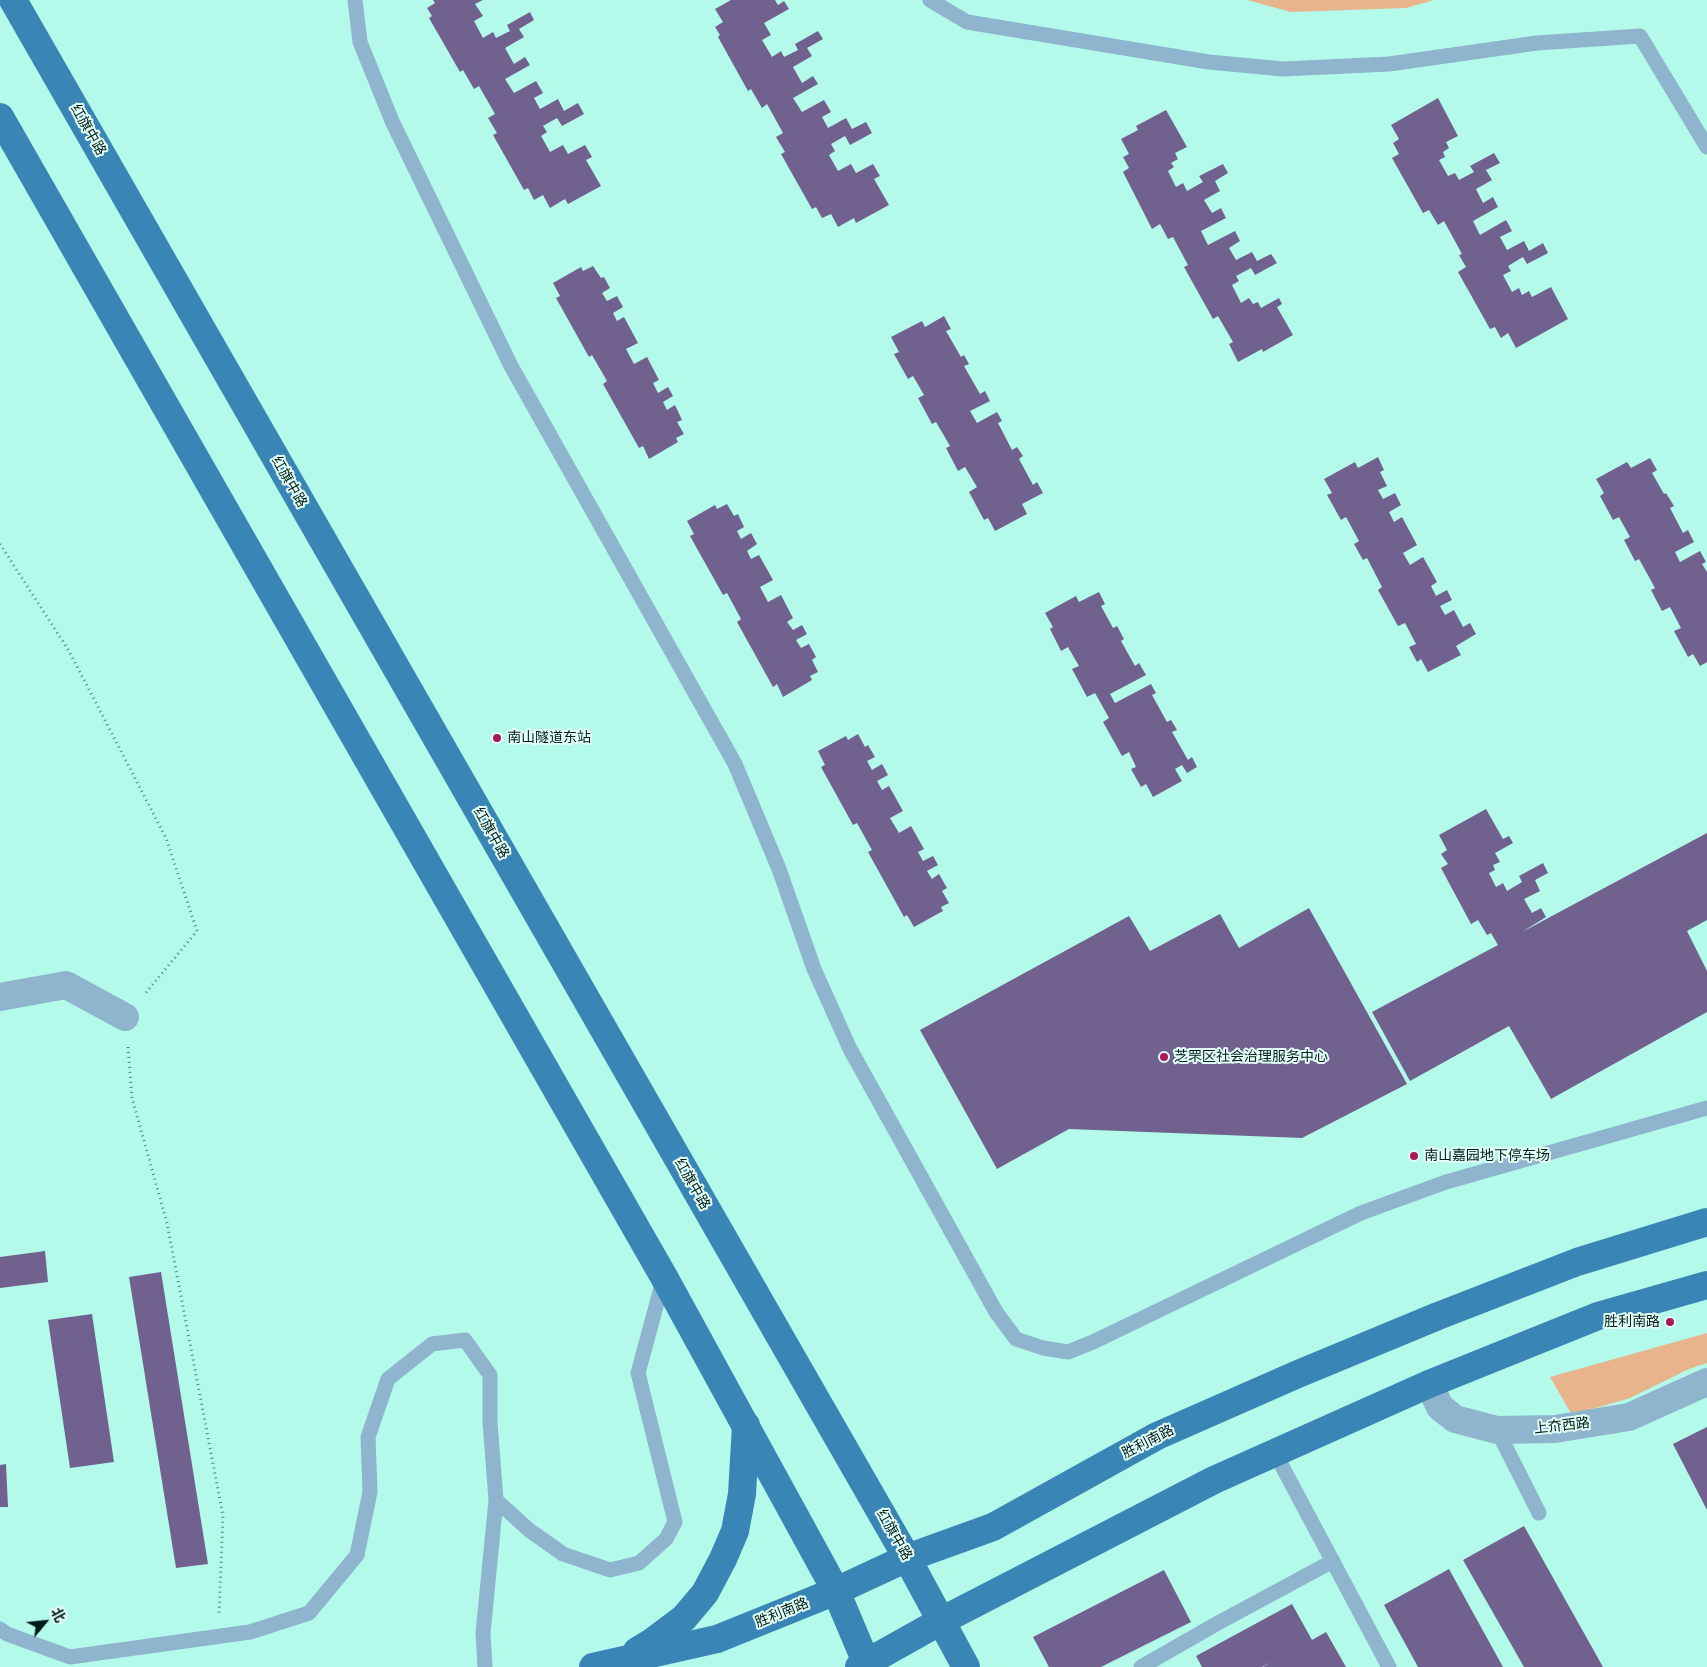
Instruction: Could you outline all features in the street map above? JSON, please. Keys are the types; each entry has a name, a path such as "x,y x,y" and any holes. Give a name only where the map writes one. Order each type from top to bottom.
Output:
{"main road":[{"name":"红旗中路","path":"13,0 907,1558 966,1667"},
{"path":"0,117 664,1277 836,1591 864,1666 941,1621 1020,1582 1214,1480 1429,1384 1598,1316 1707,1285"},
{"name":"胜利南路","path":"593,1667 717,1639 836,1591 907,1558 993,1527 1157,1436 1298,1374 1438,1316 1577,1262 1707,1222"},
{"path":"621,1660 652,1642 684,1618 705,1593 723,1559 734,1531 742,1494 746,1425"}],"street":[{"path":"0,997 66,985 125,1017"},
{"name":"上夼西路","path":"1429,1384 1440,1408 1455,1419 1497,1430 1555,1429 1629,1417 1707,1382"}],"lane":[{"path":"355,0 360,42 392,121 511,366 735,764 779,869 814,969 850,1049 996,1312 1016,1338 1043,1348 1068,1352 1093,1342 1361,1213 1446,1182 1707,1108"},
{"path":"930,0 967,22 1210,62 1283,69 1389,64 1537,43 1640,36 1707,147"},
{"path":"496,1500 529,1530 563,1554 610,1570 639,1562 666,1538 676,1522 638,1373 664,1277"},
{"path":"0,1629 8,1634 70,1657 250,1632 309,1613 357,1555 370,1492 368,1437 388,1378 432,1344 465,1340 490,1375 490,1422 496,1500 484,1633 485,1667"},
{"path":"1497,1430 1539,1513"},
{"path":"1275,1453 1389,1667"},
{"path":"1141,1667 1334,1561"}],"path":[{"path":"0,544 69,651 166,838 197,931 125,1017 132,1098 167,1223 223,1516 218,1636"}],"shaded area":[{"path":"1247,0 1434,0 1406,8 1291,12"},
{"path":"1707,1333 1707,1363 1689,1369 1630,1398 1572,1415 1550,1377"}],"building":[{"path":"433,0 483,0 475,4 483,16 474,21 483,38 493,32 496,38 510,31 507,25 530,12 534,20 519,29 524,37 505,48 514,64 525,57 530,65 505,79 514,93 536,81 543,93 534,98 540,109 558,99 564,111 578,103 584,114 562,126 557,118 543,126 547,132 541,136 550,152 563,145 568,154 585,145 592,157 586,160 601,186 568,204 565,199 550,208 543,195 534,200 528,188 524,190 493,135 497,133 488,118 495,114 479,86 474,89 463,70 460,72 429,18 432,16 427,8 435,3"},
{"path":"731,0 775,0 778,5 784,1 789,9 764,23 771,35 762,40 772,57 781,51 784,57 798,50 795,44 818,31 823,39 807,48 812,56 793,67 802,83 813,76 818,84 793,98 802,112 824,100 831,112 822,117 828,128 846,118 852,129 866,122 872,133 850,145 845,136 831,144 835,151 829,155 838,171 851,164 856,173 873,164 880,176 874,179 889,205 856,223 854,218 838,227 831,214 822,218 816,207 812,209 781,154 785,152 776,137 783,133 767,104 762,108 751,89 748,91 718,37 720,35 715,27 723,22 715,9"},
{"path":"1438,98 1458,136 1446,142 1449,148 1443,152 1445,157 1439,160 1448,176 1455,173 1459,180 1474,172 1470,166 1494,153 1500,163 1486,170 1492,180 1476,189 1483,203 1493,197 1498,207 1473,221 1480,235 1506,220 1512,231 1500,237 1507,250 1524,241 1529,251 1543,243 1548,253 1527,264 1523,257 1508,266 1511,271 1503,275 1512,292 1519,288 1522,295 1529,291 1532,297 1551,287 1568,319 1516,348 1508,333 1501,338 1495,327 1490,329 1458,272 1466,267 1459,255 1462,254 1444,221 1438,225 1429,210 1423,213 1392,158 1399,154 1393,143 1399,139 1391,125"},
{"path":"1166,110 1187,147 1175,153 1178,159 1171,163 1174,167 1168,171 1176,187 1183,183 1187,191 1203,182 1199,176 1223,164 1228,173 1215,181 1220,191 1204,200 1212,213 1221,208 1226,218 1201,231 1208,245 1235,231 1240,241 1229,248 1236,260 1252,252 1257,261 1271,254 1277,263 1255,275 1251,268 1236,276 1239,281 1232,285 1241,303 1249,298 1253,304 1258,302 1261,308 1279,298 1282,304 1277,307 1293,335 1263,352 1262,349 1238,362 1229,344 1233,342 1218,316 1213,319 1184,267 1188,265 1173,237 1168,239 1160,224 1152,229 1123,172 1129,168 1123,157 1129,154 1121,139 1138,130 1136,126"},
{"path":"593,266 601,278 604,277 610,288 602,293 607,301 617,296 623,307 613,313 617,321 624,317 638,343 626,349 634,364 647,357 659,380 653,383 658,393 668,387 673,396 663,402 667,410 675,405 682,420 677,422 684,434 676,438 678,442 649,459 643,446 639,448 603,384 607,381 592,355 589,357 556,298 560,296 553,283 581,267 583,271"},
{"path":"944,316 951,329 946,331 961,357 964,355 969,364 964,366 980,394 985,391 990,401 970,411 977,423 997,412 1002,421 998,423 1012,450 1017,447 1023,456 1019,459 1033,485 1037,482 1043,493 1022,504 1027,514 995,531 988,518 984,520 969,492 977,487 965,467 958,471 946,448 950,446 936,422 932,424 918,398 924,395 913,376 908,379 894,354 899,352 891,337 922,321 925,327"},
{"path":"1378,457 1384,470 1380,472 1387,486 1378,490 1383,499 1395,493 1401,505 1389,512 1394,522 1402,517 1417,545 1403,553 1410,565 1423,557 1437,582 1431,586 1436,596 1447,590 1452,600 1440,606 1445,615 1454,610 1463,627 1470,623 1476,634 1456,646 1461,655 1428,672 1421,659 1417,662 1409,647 1416,644 1405,623 1398,626 1378,590 1382,587 1367,558 1363,560 1354,544 1359,541 1346,517 1341,520 1327,495 1332,493 1324,479 1355,462 1358,468"},
{"path":"1650,458 1657,470 1652,473 1664,494 1666,493 1674,506 1670,508 1683,533 1688,530 1694,542 1675,552 1680,562 1700,551 1706,562 1702,564 1707,572 1707,662 1700,666 1693,654 1688,657 1674,631 1681,628 1670,607 1662,611 1651,590 1655,588 1639,559 1635,561 1624,540 1630,537 1619,517 1613,520 1600,496 1604,493 1596,479 1627,462 1631,468"},
{"path":"727,504 734,516 738,514 744,527 737,531 741,539 751,533 757,544 747,551 751,559 759,555 773,580 760,587 768,602 781,595 793,618 787,622 793,630 802,625 807,634 796,640 801,648 809,644 816,657 812,660 818,672 810,676 812,680 783,697 777,684 773,687 737,622 741,619 727,593 723,595 690,536 694,534 687,521 715,505 717,509"},
{"path":"1099,592 1105,604 1101,606 1113,628 1117,626 1124,639 1121,641 1135,666 1139,663 1146,675 1110,694 1115,703 1151,684 1156,693 1152,695 1167,722 1171,720 1177,730 1172,732 1188,760 1192,757 1197,767 1187,773 1182,765 1175,769 1182,781 1153,797 1146,784 1141,787 1131,769 1136,767 1129,752 1122,756 1103,722 1109,718 1095,693 1087,697 1072,669 1079,666 1068,647 1061,651 1050,629 1053,627 1045,613 1076,596 1079,602"},
{"path":"858,734 865,747 868,745 875,757 867,761 872,770 882,764 888,775 877,781 882,790 889,786 903,811 890,818 899,833 911,826 924,849 918,852 923,861 933,856 938,865 927,871 932,879 939,874 947,888 942,891 949,903 941,907 943,911 914,927 907,915 904,917 868,852 872,850 857,823 853,825 821,767 825,765 818,751 846,736 848,740"},
{"path":"1486,809 1503,839 1509,836 1513,843 1495,853 1500,862 1493,865 1495,870 1489,873 1496,887 1503,883 1507,891 1522,882 1519,876 1543,863 1548,873 1535,880 1540,891 1524,899 1532,913 1541,908 1546,917 1522,932 1707,833 1707,920 1687,931 1707,971 1707,1012 1551,1099 1509,1026 1410,1081 1372,1012 1498,945 1491,933 1487,935 1478,920 1471,924 1441,868 1448,864 1441,854 1447,850 1439,835"},
{"name":"芝罘区社会治理服务中心","path":"1309,908 1407,1084 1302,1138 1069,1129 997,1169 920,1030 1129,916 1150,951 1220,914 1239,948"},
{"path":"45,1251 48,1282 0,1288 0,1257"},
{"path":"161,1272 208,1564 176,1568 129,1277"},
{"path":"92,1314 114,1462 70,1468 48,1320"},
{"path":"1707,1427 1707,1510 1673,1444"},
{"path":"6,1464 8,1507 0,1507 0,1465"},
{"path":"1524,1526 1603,1667 1524,1667 1463,1560"},
{"path":"1449,1569 1503,1667 1418,1667 1384,1605"},
{"path":"1164,1570 1191,1622 1101,1667 1049,1667 1033,1637"},
{"path":"1292,1604 1312,1640 1326,1632 1346,1667 1263,1667 1271,1662 1262,1667 1202,1667 1196,1656"}],"place":[{"name":"南山隧道东站","path":"497,738"},
{"name":"芝罘区社会治理服务中心","path":"1164,1057"},
{"name":"南山嘉园地下停车场","path":"1414,1156"},
{"name":"胜利南路","path":"1670,1322"}]}
